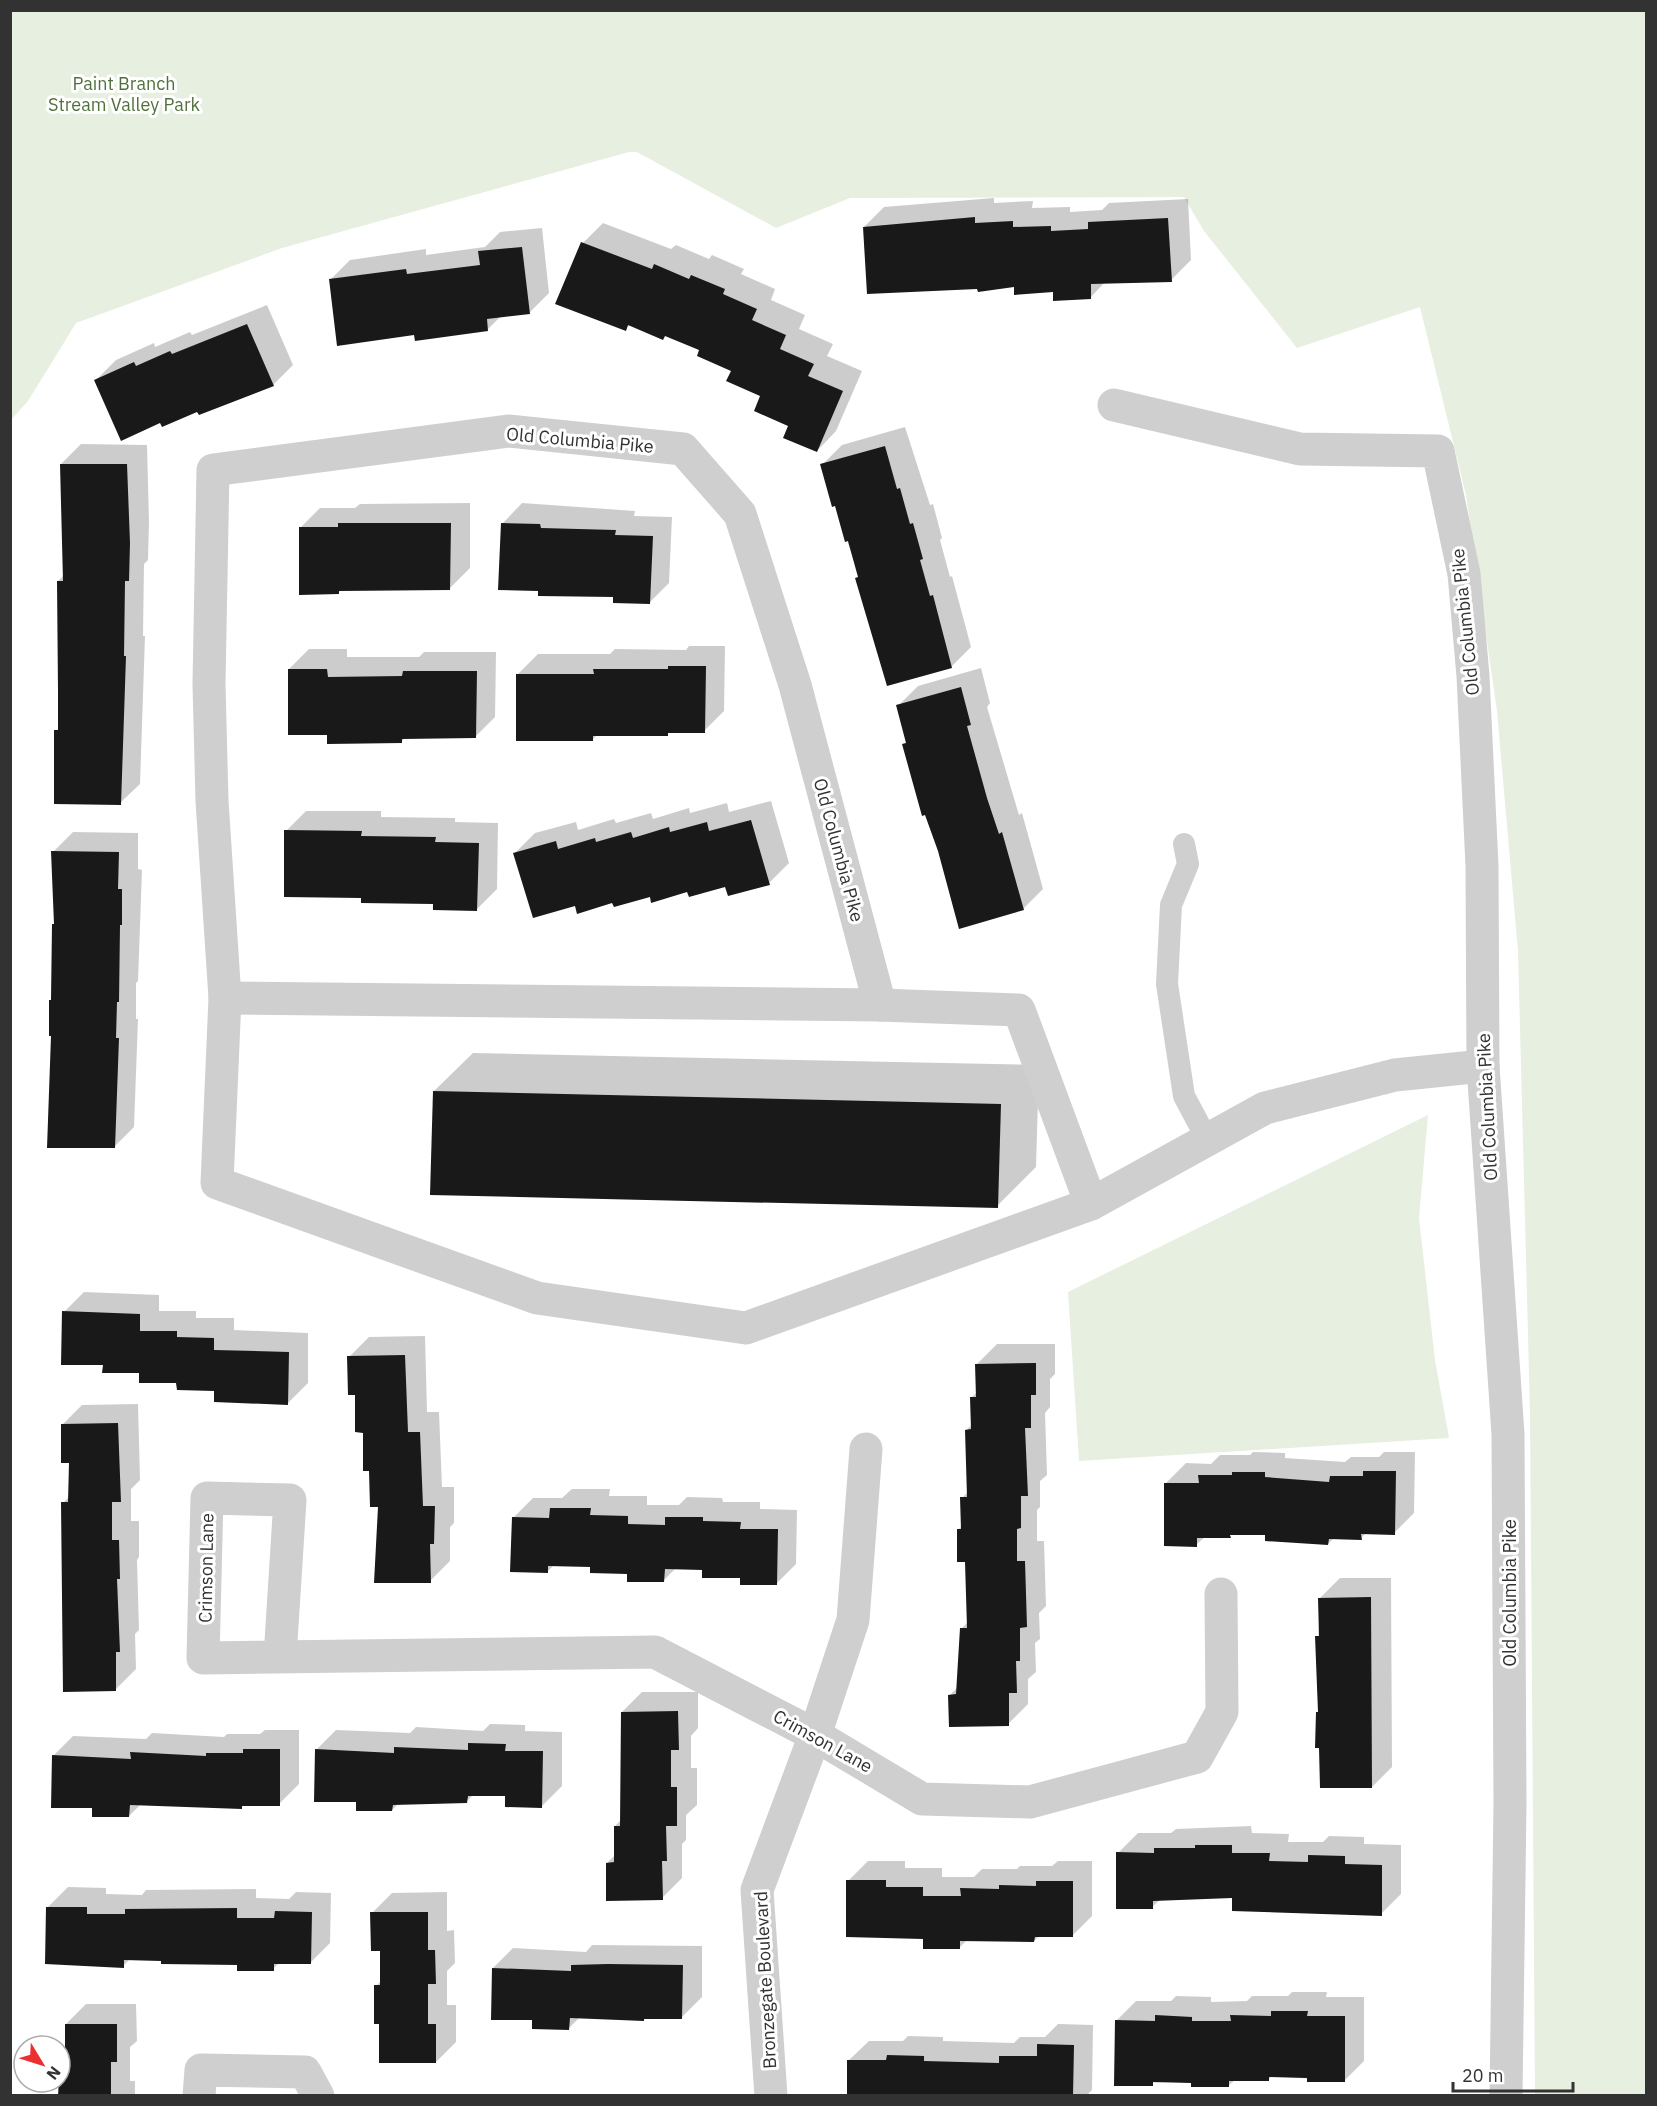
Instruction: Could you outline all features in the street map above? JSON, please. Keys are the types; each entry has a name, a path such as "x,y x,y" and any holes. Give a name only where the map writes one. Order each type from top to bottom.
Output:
{"street":[{"name":"Old Columbia Pike","path":"1114,405 1299,449 1438,451 1464,574 1473,676 1482,866 1483,1066 1508,1434 1510,1804 1506,2096"},
{"name":"Old Columbia Pike","path":"225,998 212,801 209,684 213,470 508,430 683,449 740,514 795,685 880,1005"},
{"path":"1090,1204 1019,1010 880,1005 225,998 217,1183 537,1299 746,1328 1090,1204 1208,1141 1265,1107 1395,1075 1483,1066"},
{"name":"Bronzegate Boulevard","path":"771,2096 757,1890 815,1735 853,1620 866,1449"},
{"name":"Crimson Lane","path":"280,1657 290,1500 207,1498 203,1658 280,1657 655,1652 815,1735 922,1799 1030,1802 1197,1757 1222,1712 1221,1594"},
{"path":"199,2096 201,2070 305,2072 318,2096"}],"lane":[{"path":"1184,844 1188,864 1171,905 1167,984 1184,1096 1208,1141"}],"green space":[{"name":"Paint Branch Stream Valley Park","path":"11,11 1646,11 1646,2095 1535,2095 1530,1411 1518,951 1497,711 1466,495 1420,307 1297,348 1204,231 1184,197 850,198 776,228 637,152 629,152 282,248 76,323 28,401 11,420"},
{"path":"1428,1115 1419,1218 1435,1360 1449,1438 1079,1461 1068,1292"}],"building":[{"path":"975,217 975,223 1013,221 1013,227 1051,226 1051,231 1088,229 1088,222 1168,218 1172,282 1091,284 1091,299 1053,301 1053,292 1014,295 1014,287 978,292 977,289 867,294 863,227"},
{"path":"581,242 652,269 654,264 689,279 691,275 725,289 723,294 757,309 752,320 786,335 780,349 814,364 808,376 843,391 817,452 783,438 788,426 754,411 760,396 726,381 731,371 697,356 699,350 665,336 663,340 628,325 626,331 555,304"},
{"path":"522,247 530,314 487,319 488,331 415,341 414,335 337,346 329,279 406,269 407,274 480,265 478,251"},
{"path":"247,324 274,386 199,415 197,412 162,427 160,423 121,441 94,380 134,362 136,366 170,351 172,354"},
{"path":"885,446 897,489 900,488 910,524 913,523 923,559 920,560 930,596 933,595 952,668 887,686 855,578 858,577 848,541 845,542 835,506 832,507 820,464"},
{"path":"60,464 127,464 130,543 129,581 125,581 124,656 126,656 121,805 54,804 54,730 58,730 57,581 63,581"},
{"path":"338,523 451,523 450,590 339,591 339,594 299,595 299,527 338,527"},
{"path":"501,523 540,524 541,528 616,530 615,535 653,536 650,604 613,603 613,597 538,596 538,591 498,590"},
{"path":"668,666 706,666 705,733 668,733 668,736 593,736 593,741 516,741 516,674 594,674 593,669 668,669"},
{"path":"288,669 327,669 328,677 402,676 403,671 477,671 476,738 402,739 402,743 327,744 327,735 288,735"},
{"path":"961,687 971,725 967,726 987,798 999,834 1002,832 1024,910 959,929 938,851 925,815 922,816 902,744 906,743 896,705"},
{"path":"751,820 770,885 728,896 725,887 689,897 687,892 651,903 650,897 614,907 612,903 577,914 575,906 533,918 513,853 556,841 558,849 595,838 596,842 631,832 633,838 669,827 670,832 707,822 709,831"},
{"path":"284,830 362,831 361,836 436,837 435,842 479,843 477,911 433,910 433,904 361,903 361,898 284,897"},
{"path":"51,851 119,852 118,889 122,889 122,925 120,925 119,1002 117,1002 116,1038 119,1038 115,1148 47,1148 51,1036 49,1036 49,1000 51,1000 52,924 54,924"},
{"path":"433,1091 1001,1104 998,1208 430,1195"},
{"path":"62,1311 140,1314 140,1331 177,1331 177,1337 214,1338 214,1350 289,1352 288,1405 214,1402 214,1391 177,1390 176,1383 139,1383 139,1373 102,1373 103,1365 61,1365"},
{"path":"405,1355 408,1432 420,1432 423,1506 435,1506 434,1544 430,1544 431,1583 374,1583 378,1507 370,1507 369,1471 363,1471 363,1433 355,1432 355,1395 348,1395 347,1356"},
{"path":"1036,1363 1036,1395 1031,1395 1031,1428 1025,1428 1028,1496 1021,1496 1021,1528 1017,1529 1017,1561 1025,1561 1027,1627 1020,1628 1020,1661 1016,1661 1017,1693 1009,1693 1009,1726 949,1727 948,1695 956,1694 960,1628 967,1628 965,1562 957,1562 957,1529 961,1529 960,1497 967,1497 965,1430 971,1429 970,1397 976,1397 975,1364"},
{"path":"118,1423 121,1502 112,1502 112,1540 119,1540 120,1579 117,1579 120,1652 116,1652 116,1691 63,1692 61,1502 68,1502 69,1463 61,1463 61,1424"},
{"path":"1363,1471 1396,1471 1395,1535 1361,1534 1362,1540 1329,1539 1328,1545 1265,1541 1265,1535 1230,1535 1231,1538 1197,1538 1197,1547 1164,1546 1164,1483 1199,1483 1198,1475 1232,1475 1232,1472 1265,1472 1265,1477 1329,1482 1330,1476 1363,1476"},
{"path":"550,1508 591,1508 590,1515 628,1516 628,1524 665,1525 665,1517 703,1517 703,1521 741,1522 740,1529 778,1529 777,1585 740,1585 740,1578 702,1578 702,1570 665,1569 664,1582 627,1582 627,1574 590,1573 590,1567 548,1566 548,1573 510,1572 512,1517 549,1518"},
{"path":"1371,1597 1372,1788 1320,1788 1319,1748 1315,1748 1316,1712 1318,1712 1315,1636 1319,1636 1318,1598"},
{"path":"678,1711 679,1750 671,1750 671,1787 677,1787 677,1826 666,1826 667,1861 662,1861 663,1900 606,1901 606,1863 614,1862 614,1826 620,1826 621,1712"},
{"path":"468,1743 506,1744 505,1751 543,1751 542,1808 505,1807 505,1796 468,1796 467,1803 393,1805 392,1811 356,1811 356,1802 314,1802 315,1749 394,1753 394,1747 468,1750"},
{"path":"243,1749 280,1749 280,1806 242,1806 242,1809 130,1805 129,1817 92,1817 92,1808 51,1808 52,1755 131,1759 130,1752 206,1756 206,1753 243,1753"},
{"path":"1195,1845 1232,1845 1232,1853 1270,1853 1269,1861 1308,1862 1308,1855 1345,1856 1345,1864 1382,1865 1382,1916 1232,1911 1232,1898 1153,1901 1153,1909 1116,1909 1116,1852 1154,1853 1154,1848 1195,1848"},
{"path":"846,1880 886,1880 886,1887 923,1887 923,1896 961,1896 960,1888 999,1889 999,1885 1036,1886 1036,1881 1073,1881 1073,1937 1035,1937 1034,1942 960,1941 960,1949 923,1949 923,1939 846,1937"},
{"path":"46,1907 87,1907 87,1914 125,1914 125,1909 237,1908 237,1918 274,1918 275,1911 312,1912 311,1964 274,1964 274,1971 237,1971 237,1965 161,1964 161,1961 124,1960 124,1968 45,1964"},
{"path":"370,1912 428,1912 428,1950 435,1950 436,1984 428,1984 428,2024 436,2024 436,2063 379,2063 379,2024 374,2024 374,1985 380,1985 380,1951 371,1951"},
{"path":"571,1965 683,1965 682,2019 644,2019 644,2021 570,2018 569,2030 532,2029 532,2020 491,2020 492,1968 571,1971"},
{"path":"1271,2011 1308,2011 1307,2016 1345,2016 1345,2082 1307,2082 1307,2078 1269,2077 1269,2081 1229,2081 1229,2087 1191,2087 1191,2083 1153,2082 1153,2086 1114,2086 1115,2020 1155,2021 1155,2015 1192,2017 1192,2021 1231,2021 1230,2015 1271,2016"},
{"path":"65,2024 117,2024 117,2062 111,2062 111,2096 58,2096 58,2094 72,2094 72,2034 65,2034"},
{"path":"1037,2044 1074,2045 1073,2096 847,2096 847,2060 886,2060 887,2055 924,2056 924,2061 999,2063 999,2056 1037,2056"}]}
